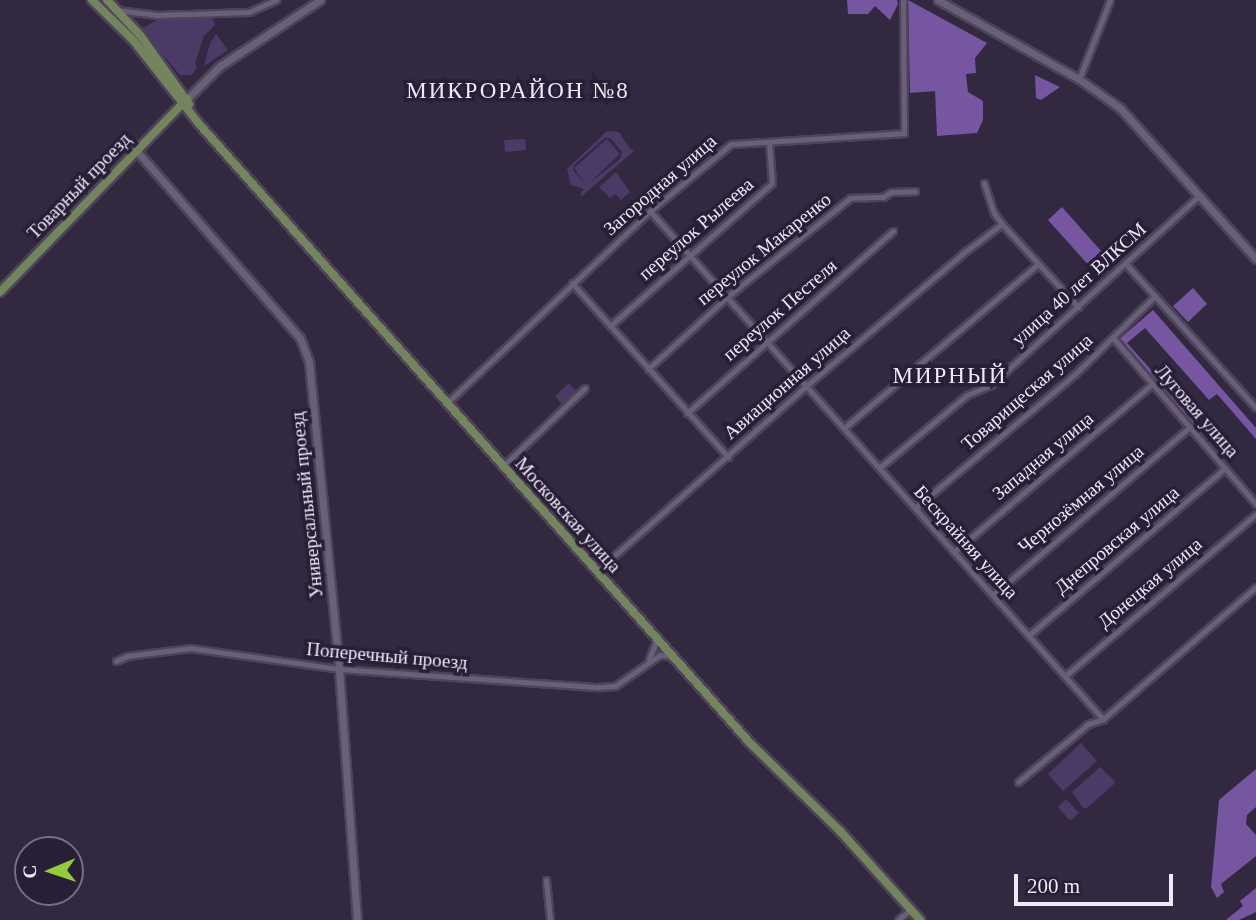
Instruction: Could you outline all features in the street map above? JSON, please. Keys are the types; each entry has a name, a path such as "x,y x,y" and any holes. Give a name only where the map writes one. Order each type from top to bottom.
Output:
{"main road":[{"path":"92,0 133,40 184,101"},
{"path":"107,0 140,35 184,101"},
{"name":"Московская улица","path":"184,101 200,125 757,750 840,831 920,920"},
{"name":"Товарный проезд","path":"0,292 184,101"}],"street":[{"path":"115,10 158,15 249,12 276,0"},
{"path":"184,101 220,66 320,0"},
{"name":"Загородная улица","path":"447,402 650,211 731,144 904,132 903,0"},
{"path":"938,0 1079,79 1120,108 1256,259"},
{"path":"1079,79 1110,0"},
{"name":"переулок Рылеева","path":"610,326 772,183 769,142"},
{"name":"Универсальный проезд","path":"135,149 300,338 309,362 340,669 357,920"},
{"path":"984,183 994,213 1002,225 1078,307"},
{"name":"переулок Макаренко","path":"648,369 727,297 850,198 883,197 891,192 915,191"},
{"name":"улица 40 лет ВЛКСМ","path":"879,468 967,395 991,385 1199,196"},
{"name":"Бескрайняя улица","path":"650,211 1103,719"},
{"name":"Авиационная улица","path":"597,571 806,386 962,254 1002,225"},
{"name":"переулок Пестеля","path":"687,413 894,231"},
{"path":"1125,263 1256,408"},
{"path":"844,429 1038,264"},
{"path":"572,283 728,457"},
{"name":"Товарищеская улица","path":"915,508 1114,339 1118,330 1155,296"},
{"name":"Луговая улица","path":"1114,339 1256,504"},
{"name":"Западная улица","path":"954,552 1152,384"},
{"path":"503,466 585,388"},
{"name":"Чернозёмная улица","path":"993,595 1190,427"},
{"name":"Днепровская улица","path":"1029,635 1225,468"},
{"name":"Донецкая улица","path":"1065,676 1256,514"},
{"path":"1018,782 1088,724 1103,719 1256,587"},
{"path":"649,659 657,638"},
{"name":"Поперечный проезд","path":"116,661 127,656 190,648 340,669 598,687 615,686 649,659"},
{"path":"649,659 660,654 673,656"},
{"path":"546,880 551,920"},
{"path":"898,920 911,909"}],"shaded area":[{"path":"847,0 897,0 898,4 890,20 875,6 868,14 848,14"},
{"path":"908,0 987,43 975,58 976,73 966,74 968,92 983,101 983,120 977,133 937,136 935,91 910,93"},
{"path":"211,16 215,25 204,36 195,63 197,68 191,75 180,75 141,29 159,19"},
{"path":"216,34 228,50 204,66 210,43"},
{"path":"1035,75 1060,87 1041,100 1036,98"},
{"path":"607,131 619,132 630,149 635,150 582,196 580,194 584,189 571,185 567,169","holes":["605,138 610,138 622,152 620,159 588,184 620,154 607,139 574,168 585,184 573,170 574,165"]},
{"path":"525,139 526,150 505,152 504,140"},
{"path":"616,172 630,192 621,200 615,194 610,198 599,187"},
{"path":"1062,207 1110,261 1105,266 1108,271 1100,278 1048,220"},
{"path":"1193,288 1207,304 1188,322 1173,306"},
{"path":"1153,310 1256,428 1256,439 1217,394 1209,400 1145,328 1127,343 1196,420 1191,425 1117,341"},
{"path":"569,383 577,392 562,405 555,396"},
{"path":"1081,743 1097,761 1063,791 1048,774"},
{"path":"1100,767 1115,781 1114,784 1087,808 1083,808 1072,792"},
{"path":"1256,769 1256,807 1247,815 1246,824 1256,835 1256,856 1221,884 1224,892 1217,898 1211,887 1219,800"},
{"path":"1066,799 1079,813 1070,821 1058,807"},
{"path":"1256,888 1256,912 1239,920 1226,920 1243,906 1240,901"}],"district":[{"name":"МИКРОРАЙОН №8","path":"518,91"},
{"name":"МИРНЫЙ","path":"950,376"}]}
